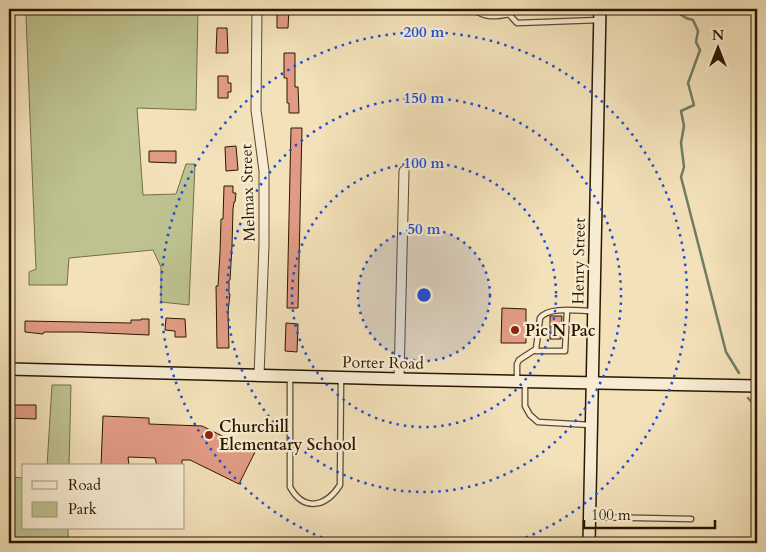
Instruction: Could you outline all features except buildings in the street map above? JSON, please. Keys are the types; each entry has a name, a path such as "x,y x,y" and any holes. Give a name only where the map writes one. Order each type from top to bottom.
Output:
{"street":[{"name":"Melmax Street","path":"257,9 256,110 264,171 264,245 259,376"},
{"name":"Henry Street","path":"589,543 600,14"},
{"path":"399,379 404,171"},
{"name":"Porter Road","path":"9,369 757,386"}],"lane":[{"path":"473,9 480,14 493,17 509,14"},
{"path":"504,9 517,23 600,14"},
{"path":"536,351 540,318 543,314 555,310 593,311"},
{"path":"567,311 565,351 536,351 523,356 519,360 518,364 525,406 530,415 538,422 591,425"},
{"path":"290,376 290,487 295,496 304,502 314,505 326,501 335,493 340,485 341,378"},
{"path":"590,517 692,519"}],"green space":[{"path":"19,9 198,9 196,110 137,108 143,195 176,194 186,164 195,164 189,305 161,302 161,267 153,250 69,258 67,285 29,285 29,272 36,269 26,16"},
{"path":"52,385 71,385 69,464 47,464"},
{"path":"9,477 22,478 22,530 68,530 68,543 9,543"}],"waterway":[{"path":"672,9 693,20 698,31 696,42 700,50 688,83 694,105 681,111 684,126 681,143 684,167 681,177 726,352 739,373"},
{"path":"748,398 757,408"}],"place":[{"name":"Pic N Pac","path":"515,330"},
{"name":"Churchill Elementary School","path":"209,435"}]}
